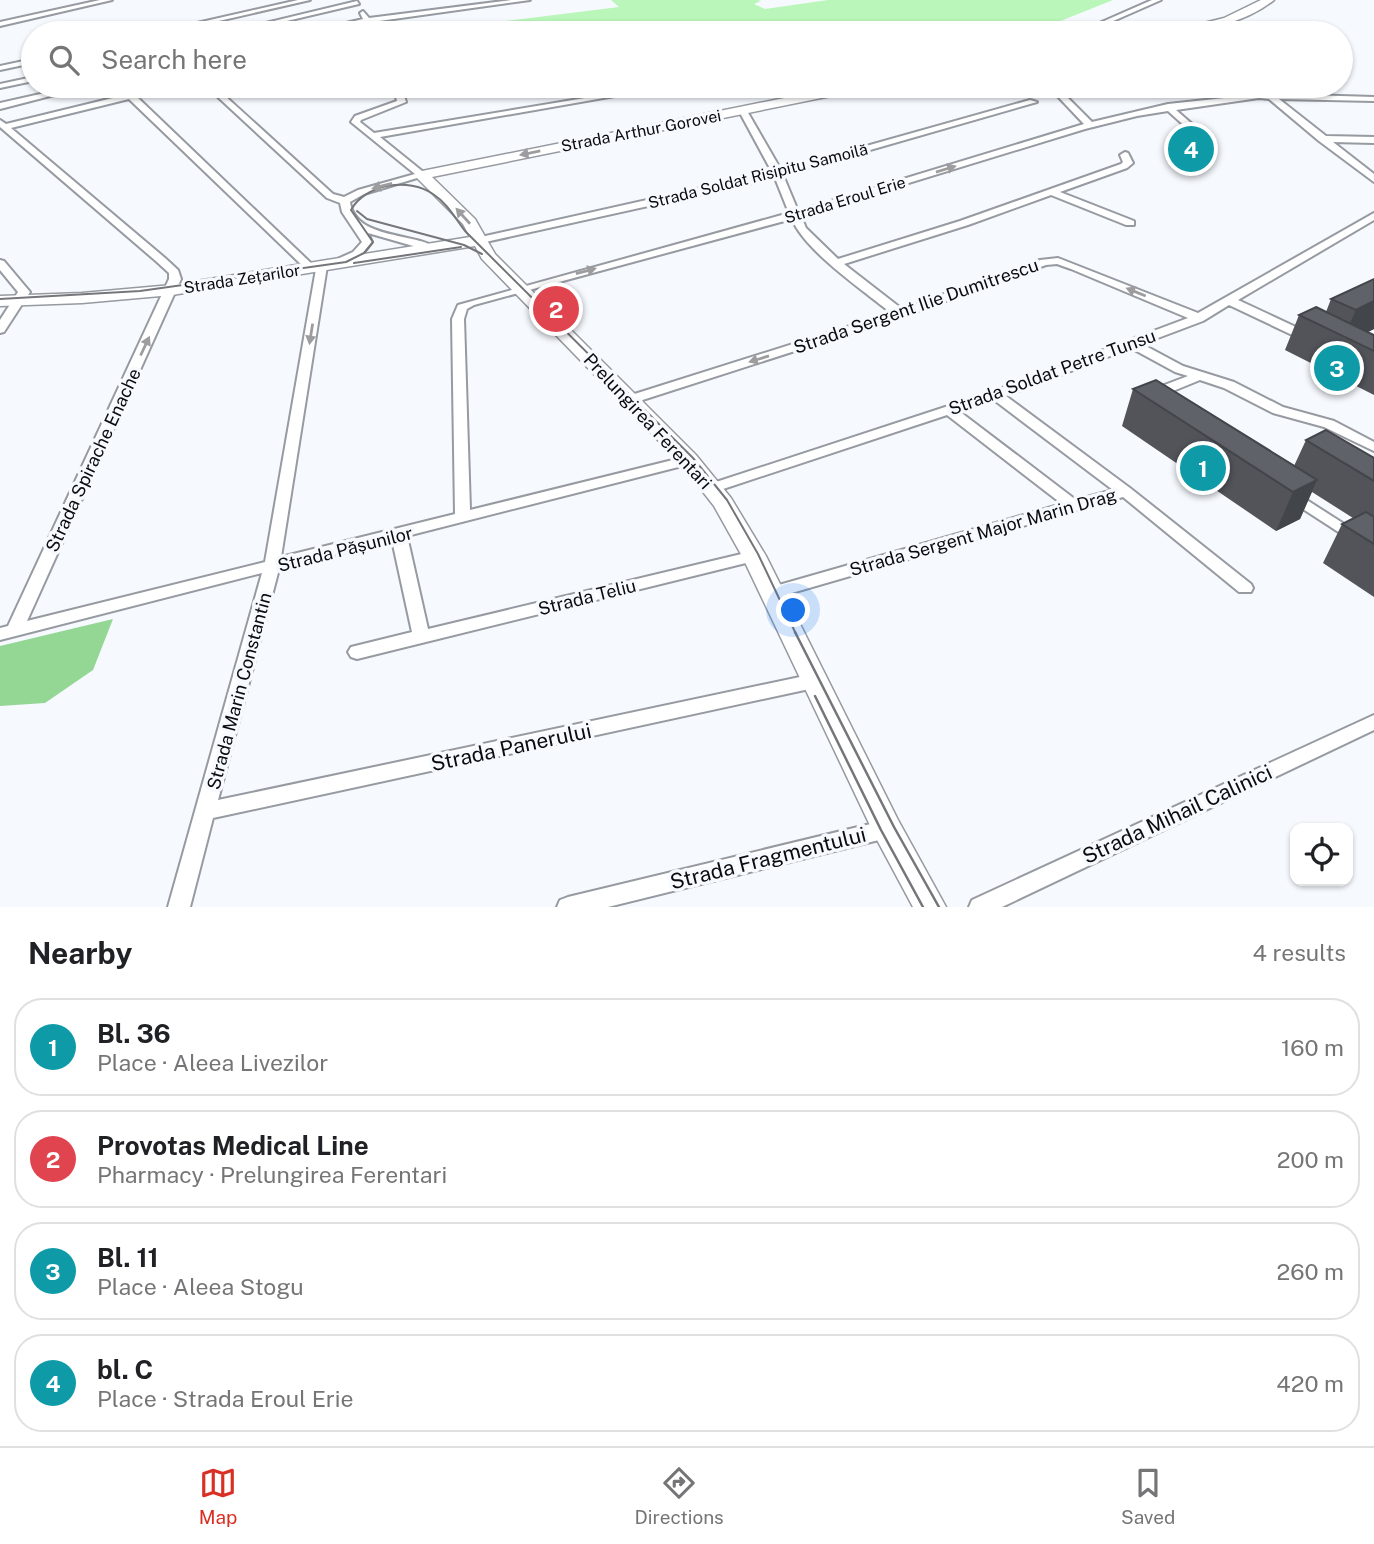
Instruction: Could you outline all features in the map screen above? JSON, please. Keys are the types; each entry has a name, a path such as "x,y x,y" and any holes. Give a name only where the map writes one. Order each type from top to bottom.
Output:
{"main road":[{"path":"1223,21 1269,0"},
{"name":"Strada Arthur Gorovei","path":"422,175 804,98"},
{"name":"Prelungirea Ferentari","path":"422,175 456,208 484,248 520,289 689,460 712,488 754,556 887,829 930,907"},
{"path":"434,249 484,248"},
{"name":"Strada Zețarilor","path":"0,301 172,290 434,249"}],"street":[{"path":"0,24 109,0"},
{"path":"212,21 307,0"},
{"path":"362,21 527,0"},
{"path":"1109,21 1158,0"},
{"path":"278,21 356,2 367,20"},
{"path":"0,68 21,64"},
{"path":"0,86 21,82"},
{"path":"0,106 34,98"},
{"path":"3,125 122,98"},
{"path":"133,98 321,267 364,248 367,239 347,214 345,201"},
{"path":"223,98 330,196 345,201 361,192 422,175"},
{"path":"401,98 402,102 355,120 372,136 598,98"},
{"path":"1064,98 1090,125"},
{"name":"Strada Eroul Erie","path":"463,518 459,313 470,303 795,215 1090,125 1168,107 1251,98"},
{"path":"1271,98 1374,179"},
{"name":"Strada Eroul Erie","path":"1339,98 1374,99"},
{"name":"Strada Soldat Risipitu Samoilă","path":"484,248 778,174 1033,102"},
{"path":"1168,107 1212,146"},
{"path":"743,111 778,174 795,209 801,229 836,263 900,314"},
{"path":"3,125 174,272 172,290"},
{"name":"Prelungirea Ferentari","path":"372,136 422,175"},
{"path":"1322,139 1374,140"},
{"path":"836,263 1124,166 1128,163 1125,155"},
{"path":"1051,192 1130,223"},
{"name":"Strada Soldat Petre Tunsu","path":"712,488 996,395 1199,318 1374,216"},
{"path":"359,227 434,249"},
{"name":"Strada Sergent Ilie Dumitrescu","path":"630,400 900,314 1051,261 1075,267 1199,318"},
{"path":"0,263 23,287 24,292 0,329"},
{"name":"Strada Marin Constantin","path":"179,907 272,567 321,267"},
{"name":"Strada Spirache Enache","path":"7,632 172,290"},
{"path":"1230,301 1324,345"},
{"path":"1133,344 1172,365 1243,391 1278,410 1329,424 1374,447"},
{"path":"1153,405 1148,400 1151,396 1199,376"},
{"name":"Strada Sergent Major Marin Drag","path":"996,395 1125,491"},
{"path":"949,410 1074,506"},
{"name":"Strada Pășunilor","path":"7,632 689,460"},
{"path":"1281,489 1374,550"},
{"path":"1125,491 1245,588"},
{"name":"Strada Sergent Major Marin Drag","path":"771,593 1125,491"},
{"path":"399,535 421,637"},
{"name":"Strada Teliu","path":"358,652 754,556"},
{"name":"Strada Panerului","path":"207,811 814,681"},
{"name":"Strada Mihail Calinici","path":"980,907 1374,722"},
{"name":"Strada Fragmentului","path":"568,907 887,829"}],"green space":[{"path":"611,0 758,0 761,1 754,4 765,9 828,0 1113,0 1060,21 505,21 619,7"},
{"path":"113,619 93,670 45,703 0,706 0,646"}],"building":[{"path":"1374,279 1374,301 1356,310 1331,299"},
{"path":"1316,307 1374,335 1374,351 1299,315"},
{"path":"1156,380 1317,480 1293,492 1133,389"},
{"path":"1326,430 1374,458 1374,481 1306,440"},
{"path":"1366,512 1374,517 1374,544 1342,524"}],"tram line":[{"path":"0,299 140,291 346,262 364,253 373,242 351,210 358,201 366,194 388,186 423,189 442,202 465,231 693,458 727,500 758,554 796,634"},
{"path":"357,211 367,219 464,245 482,254"},
{"path":"354,263 461,247"},
{"path":"796,634 894,827 939,907"},
{"path":"815,696 881,830 923,907"}],"place":[{"name":"bl. C","path":"1191,149"},
{"name":"Provotas Medical Line","path":"556,309"},
{"name":"Bl. 11","path":"1337,368"},
{"name":"Bl. 36","path":"1203,468"}]}
